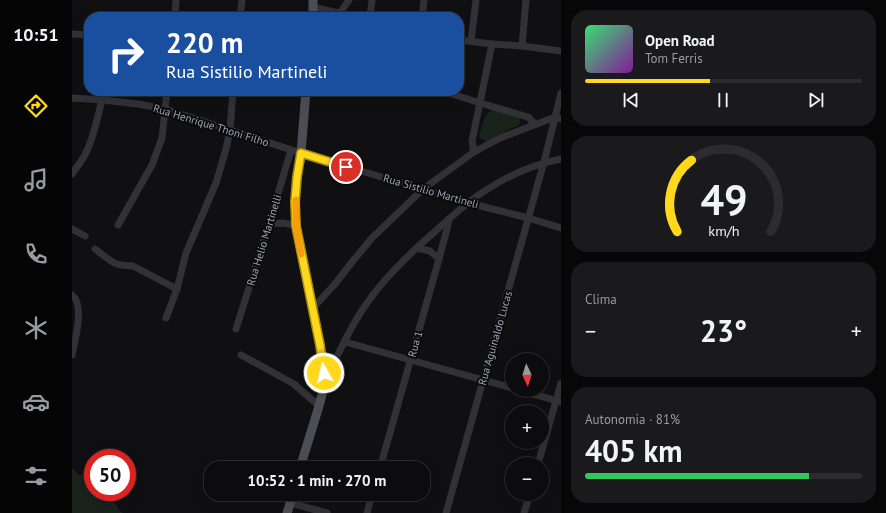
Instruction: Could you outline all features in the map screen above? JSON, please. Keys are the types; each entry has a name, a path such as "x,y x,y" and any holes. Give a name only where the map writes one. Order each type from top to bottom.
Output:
{"main road":[{"path":"302,461 324,387 324,373 320,345 296,226 295,202 306,96"},
{"path":"288,513 291,501"}],"street":[{"path":"175,12 176,0"},
{"path":"241,12 242,0"},
{"path":"341,12 349,0"},
{"path":"371,12 372,0"},
{"path":"423,12 424,0"},
{"path":"471,41 476,0"},
{"path":"522,46 526,0"},
{"path":"313,4 337,12"},
{"path":"72,34 84,35"},
{"path":"464,40 561,51"},
{"path":"474,152 472,141 492,44"},
{"name":"Rua Aguinaldo Lucas","path":"446,513 528,218 558,118 561,93"},
{"path":"118,226 152,165 162,138 166,96"},
{"path":"166,318 177,289 186,253 216,183 230,130 233,96"},
{"path":"458,96 528,117 535,124"},
{"name":"Rua Henrique Thoni Filho","path":"72,98 138,104 165,109 301,153"},
{"path":"72,174 85,155 96,124 102,100"},
{"path":"312,310 372,238 423,189 474,152 500,138 535,124 558,118"},
{"name":"Rua Helio Martinelli","path":"236,329 291,150"},
{"name":"Rua Sistilio Martineli","path":"301,153 469,203 561,228"},
{"path":"324,373 329,370 333,364 354,323 377,290 416,248 449,219 491,187 544,162 561,159"},
{"name":"Rua 1","path":"382,461 449,219"},
{"path":"269,224 282,223 296,226"},
{"path":"72,229 85,236"},
{"path":"416,248 430,251 439,259"},
{"path":"95,249 115,263 134,266 177,289"},
{"path":"72,295 75,297 79,307 72,355"},
{"path":"345,342 505,386"},
{"path":"241,355 294,384 319,406"},
{"path":"540,457 558,401 561,383"},
{"path":"543,397 558,401"},
{"path":"299,501 327,513"},
{"path":"367,513 370,501"},
{"path":"524,513 528,501"}],"shaded area":[{"path":"494,110 520,118 519,125 487,141 483,140 479,137 485,117"},
{"path":"72,468 79,475 84,474 84,501 114,501 119,510 123,513 72,513"}],"slow traffic":[{"path":"296,200 296,226 301,254"}],"route":[{"path":"324,373 320,345 296,226 295,202 297,177 301,153 346,167"}]}
